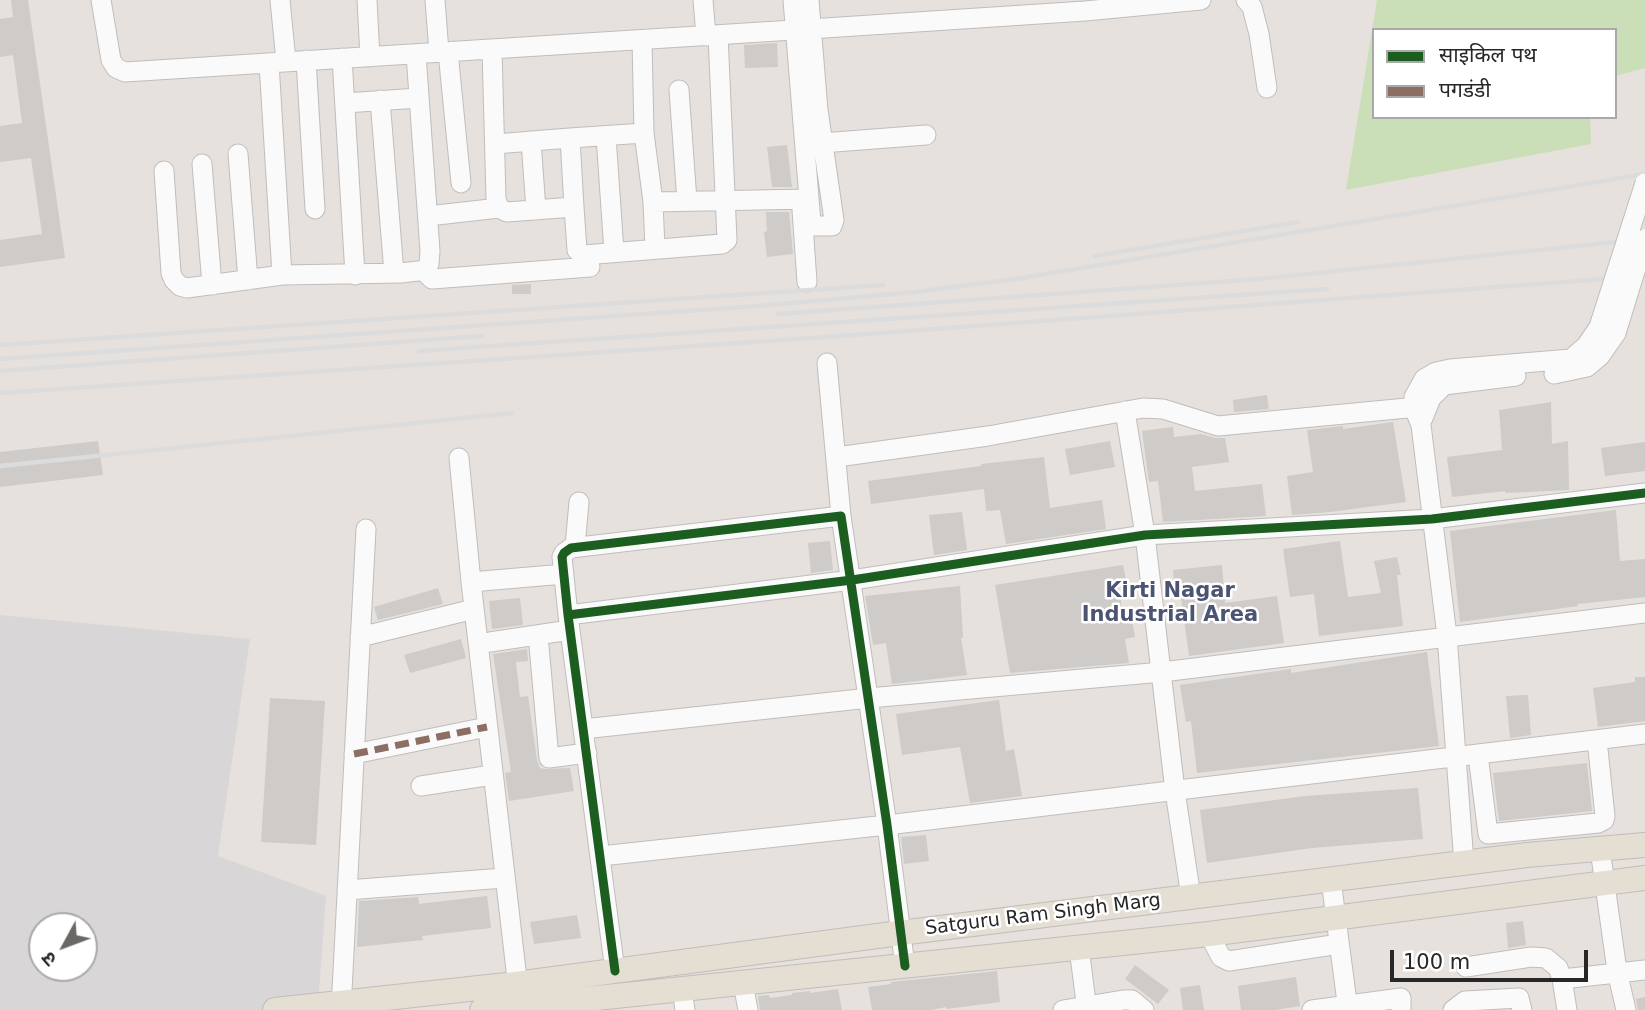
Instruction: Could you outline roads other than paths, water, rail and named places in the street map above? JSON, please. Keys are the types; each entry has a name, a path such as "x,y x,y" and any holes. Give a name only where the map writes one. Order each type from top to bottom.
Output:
{"main road":[{"name":"Satguru Ram Singh Marg","path":"482,1010 615,971 1464,863 1645,845"},
{"name":"Satguru Ram Singh Marg","path":"275,1010 520,1000 589,1004 683,1000 743,983 1209,934 1645,878"}],"street":[{"path":"101,0 111,60 121,71 803,30 1085,11 1201,0"},
{"path":"281,0 277,62 282,275"},
{"path":"367,0 370,57"},
{"path":"435,0 461,183"},
{"path":"570,138 576,241 580,253 725,242 725,200 712,35 703,0"},
{"path":"793,0 803,30 834,220 832,226 812,226 805,199"},
{"path":"807,282 803,30 809,0"},
{"path":"1246,0 1252,7 1259,34 1267,88"},
{"path":"642,40 644,133 653,202 655,248"},
{"path":"492,49 496,199 499,208"},
{"path":"164,172 171,273 174,280 187,288 282,275 394,274 424,271 429,264 430,251 416,54"},
{"path":"342,58 355,275"},
{"path":"306,60 315,208"},
{"path":"679,90 687,201"},
{"path":"345,103 419,97"},
{"path":"380,100 394,274"},
{"path":"495,144 644,133"},
{"path":"822,143 926,135"},
{"path":"606,136 614,252"},
{"path":"531,141 536,210"},
{"path":"238,153 248,280"},
{"path":"202,164 212,285"},
{"path":"1464,863 1447,636 1421,413 1444,384 1558,373 1587,367 1600,356 1645,183"},
{"path":"653,202 805,199"},
{"path":"428,216 499,208 508,212 574,207"},
{"path":"1608,330 1645,239"},
{"path":"424,271 432,279 590,267"},
{"path":"827,363 841,516 905,965"},
{"path":"837,457 988,436 1143,408 1163,409 1218,426 1421,413"},
{"path":"1125,411 1145,535 1175,791 1191,897"},
{"path":"458,458 492,775 520,1000"},
{"path":"490,642 569,622 1145,535 1432,519 1645,492"},
{"path":"575,547 579,502"},
{"path":"615,971 569,622 564,553 575,547 841,516"},
{"path":"341,1006 366,529"},
{"path":"471,582 564,575"},
{"path":"360,637 474,609"},
{"path":"583,729 869,698 1162,672 1645,613"},
{"path":"539,646 549,758 587,753"},
{"path":"354,754 487,727"},
{"path":"601,856 887,825 1645,734"},
{"path":"1461,836 1598,823 1604,820 1597,740"},
{"path":"1478,755 1488,834"},
{"path":"421,786 492,775"},
{"path":"1600,849 1603,882 1626,1010"},
{"path":"347,890 504,878"},
{"path":"1331,880 1347,1008"},
{"path":"1209,934 1221,957 1230,961 1339,944"},
{"path":"1079,947 1087,1008"},
{"path":"1466,967 1531,957 1546,958 1558,968 1567,1010"},
{"path":"1562,979 1645,970"},
{"path":"743,983 748,1010"},
{"path":"1312,1010 1347,1008 1401,998 1401,1010"},
{"path":"1453,1010 1465,1001 1519,998 1522,1010"},
{"path":"1063,1010 1132,1000 1144,1010"}],"railway":[{"path":"0,359 758,306 915,292 1016,279 1645,174"},
{"path":"1095,256 1298,222"},
{"path":"778,314 1259,279 1645,239"},
{"path":"0,393 827,337 1645,276"},
{"path":"0,345 883,285"},
{"path":"419,351 1327,289"},
{"path":"0,371 482,336"},
{"path":"0,466 512,413"}],"district":[{"name":"Kirti Nagar Industrial Area","path":"1170,604"}]}
